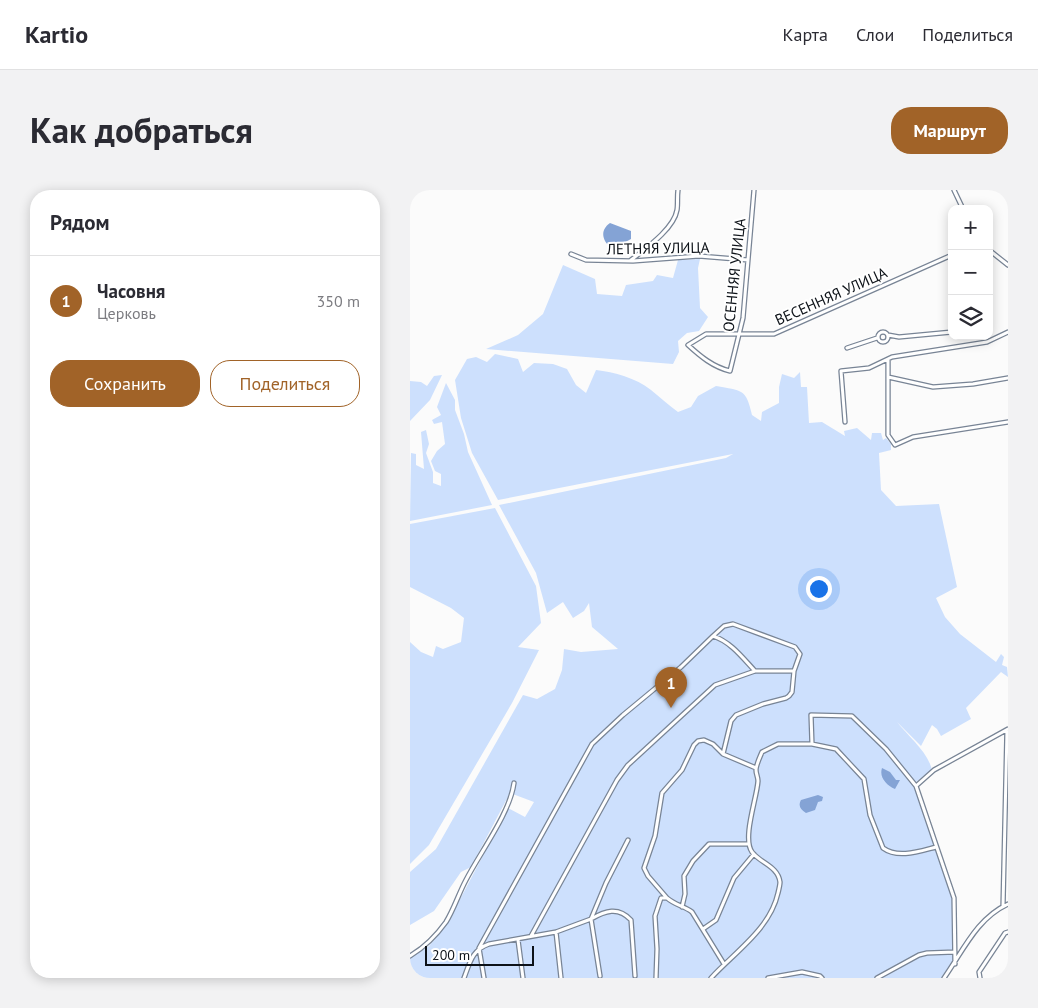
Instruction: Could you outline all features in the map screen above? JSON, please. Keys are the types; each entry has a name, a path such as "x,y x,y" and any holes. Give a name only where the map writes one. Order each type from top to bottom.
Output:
{"street":[{"path":"630,261 666,230 677,212 678,190"},
{"name":"ОСЕННЯЯ УЛИЦА","path":"688,344 700,356 720,368 730,371 743,318 754,190"},
{"path":"954,190 961,205"},
{"path":"993,253 1008,265"},
{"name":"ЛЕТНЯЯ УЛИЦА","path":"571,254 586,260 630,261 698,256 748,260"},
{"name":"ВЕСЕННЯЯ УЛИЦА","path":"688,344 706,334 774,334 948,257"},
{"path":"878,338 880,332 899,337 948,332"},
{"path":"845,422 841,372 869,368 892,357 988,342 1008,332"},
{"path":"878,338 881,342 884,342 888,335"},
{"path":"847,348 878,338"},
{"path":"888,359 888,435 895,445 913,437 1008,422"},
{"path":"888,377 933,387 973,384 1008,378"},
{"path":"464,978 472,956 479,948 592,744 623,715 681,667 724,626 733,624 795,648 800,654 794,671 792,692 786,698 736,715 731,722 723,754"},
{"path":"713,636 723,639 732,646 755,671"},
{"path":"531,936 616,780 628,765 715,686 755,671 794,671"},
{"path":"812,744 811,715 852,716 886,750 916,786 954,898 954,964"},
{"path":"916,786 934,770 1007,729 1003,906"},
{"path":"724,964 692,912 674,905 648,876 644,868 655,836 662,793 682,770 694,745 698,741 704,740 713,744 723,754 756,768"},
{"path":"711,978 737,953 770,915 776,902 780,883 778,874 771,866 754,854 748,844 758,782 756,768 762,752 778,744 812,744 836,749 864,779 870,815 883,848 886,851 910,854 936,847"},
{"path":"410,956 428,944 446,921 513,793 514,783"},
{"path":"600,976 591,919 606,883 628,840"},
{"path":"682,907 685,894 684,876 693,861 709,844 748,844"},
{"path":"703,929 716,920 734,878 754,854"},
{"path":"656,978 655,916 661,898 667,898"},
{"path":"944,978 982,921 1008,904"},
{"path":"479,948 489,944 556,932 610,910 620,912 631,920 635,976"},
{"path":"556,932 561,978"},
{"path":"980,978 979,972 1008,932"},
{"path":"518,940 523,978"},
{"path":"479,948 484,978"},
{"path":"877,978 919,955 955,952"},
{"path":"768,978 802,972 822,978"}],"shaded area":[{"path":"700,259 698,268 700,308 708,317 699,331 687,333 678,341 679,352 673,364 486,349 518,335 543,314 563,265 595,279 597,294 622,296 626,285 653,281 657,275 673,278 678,260"},
{"path":"495,354 518,359 523,372 534,363 553,364 567,369 576,385 586,393 596,370 625,376 651,390 678,412 691,407 698,396 716,386 737,390 742,392 748,400 752,415 761,421 762,412 779,403 779,387 782,374 794,378 800,372 801,387 807,387 809,423 822,422 845,436 844,431 857,428 871,440 872,433 881,433 883,440 886,438 891,444 891,450 879,453 881,490 896,506 939,504 957,587 936,598 945,617 960,634 996,662 1001,654 1004,657 1002,665 1007,667 1008,677 1001,672 966,708 971,719 941,736 932,725 921,746 897,722 930,763 932,770 916,782 954,897 953,961 941,978 410,978 410,958 429,946 447,924 508,808 525,817 534,802 510,793 471,867 461,872 434,911 410,925 410,872 436,849 523,695 537,699 555,689 562,670 564,649 581,652 618,649 592,627 589,603 584,611 573,618 563,602 547,613 536,573 499,505 726,458 733,454 498,500 472,453 461,418 455,380 467,359 476,357 487,362"},
{"path":"442,375 430,400 410,421 410,381 421,382 427,386 434,376"},
{"path":"446,383 455,400 455,410 464,434 468,452 492,505 410,521 411,453 416,454 416,465 424,469 421,432 426,430 429,444 426,453 433,472 433,483 441,486 441,474 435,471 431,461 437,451 445,444 442,422 434,424 432,420 441,415 437,407"},
{"path":"495,508 536,586 541,623 518,647 539,650 512,703 429,845 410,864 410,642 421,652 433,657 436,646 443,649 461,642 464,618 451,608 410,587 410,524"}],"water":[{"path":"610,223 631,231 631,239 616,247 610,247 605,241 603,232"},
{"path":"882,768 890,772 896,780 900,780 895,789 884,780"},
{"path":"818,795 823,797 822,801 818,802 815,810 806,813 801,809 801,800"}],"place":[{"name":"Часовня","path":"671,708"}]}
